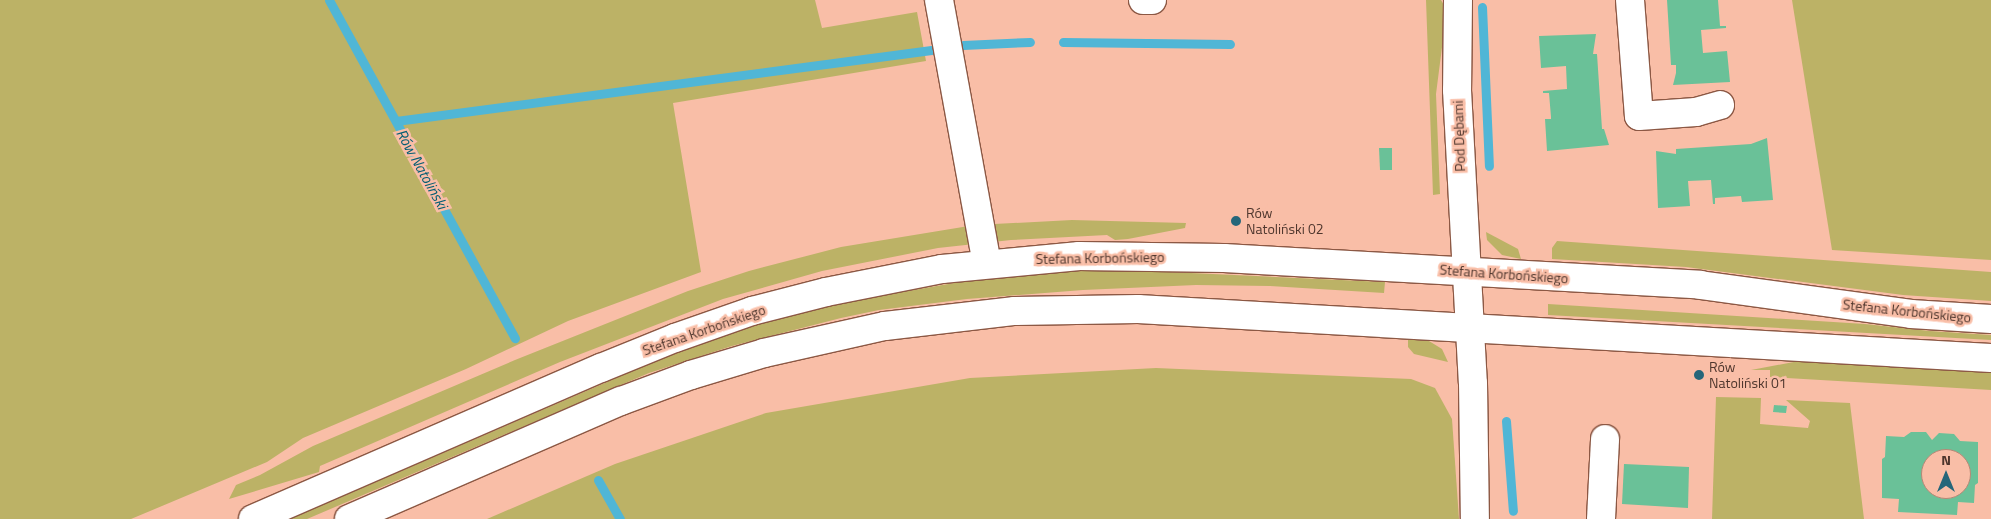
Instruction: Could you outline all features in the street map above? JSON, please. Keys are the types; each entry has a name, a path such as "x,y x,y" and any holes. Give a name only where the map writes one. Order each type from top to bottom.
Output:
{"street":[{"path":"939,0 988,264"},
{"path":"1143,0 1152,0"},
{"name":"Pod Dębami","path":"1458,0 1457,90 1473,383 1475,519"},
{"path":"1630,0 1639,116 1696,112 1720,105"},
{"name":"Stefana Korbońskiego","path":"253,519 601,368 675,338 752,311 826,292 942,269 1079,256 1152,256 1700,285 1911,314 1991,319"},
{"path":"349,519 622,401 691,375 764,353 885,326 1016,311 1080,308 1225,313 1991,358"},
{"path":"1601,519 1605,439"}],"shaded area":[{"path":"0,0 815,0 822,28 917,12 926,61 673,103 701,272 568,321 466,369 303,438 267,462 131,519 0,519"},
{"path":"1426,0 1441,0 1445,7 1445,24 1436,94 1440,194 1433,195"},
{"path":"1792,0 1991,0 1991,260 1832,250"},
{"path":"1072,220 1186,223 1185,228 1128,239 1115,240 1107,235 1011,240 938,248 822,271 723,299 560,362 320,466 319,472 229,499 236,485 260,475 313,446 515,360 688,291 749,271 841,247 975,225"},
{"path":"1486,232 1518,249 1521,259 1502,255 1487,240"},
{"path":"1557,241 1991,272 1991,301 1903,295 1686,267 1552,259 1552,248"},
{"path":"1126,270 1385,282 1384,293 1270,286 1196,285 1083,290 967,299 879,310 841,318 732,346 649,373 307,519 290,519 658,360 752,326 839,303 977,279 1044,272"},
{"path":"1548,304 1865,324 1991,335 1991,340 1548,315"},
{"path":"1408,339 1429,341 1442,349 1448,362 1414,354 1408,347"},
{"path":"1799,361 1991,373 1991,390 1770,377 1770,370 1751,370"},
{"path":"1156,368 1411,379 1435,388 1452,419 1459,519 487,519 615,464 766,413 970,378"},
{"path":"1716,397 1761,398 1760,424 1808,428 1810,421 1786,400 1850,403 1864,519 1712,519"}],"building":[{"path":"1667,0 1718,0 1720,26 1726,26 1726,28 1701,30 1703,53 1727,51 1730,82 1673,85 1676,65 1671,65"},
{"path":"1596,34 1593,54 1597,54 1602,129 1604,129 1609,145 1547,151 1545,119 1551,119 1551,117 1549,93 1543,93 1543,91 1567,89 1566,66 1541,68 1539,36"},
{"path":"1767,138 1773,200 1742,202 1741,196 1715,198 1715,204 1713,204 1711,180 1688,181 1690,206 1658,208 1656,151 1676,154 1676,149 1751,144"},
{"path":"1379,148 1392,148 1392,170 1380,170"},
{"path":"1774,405 1787,406 1786,413 1773,412"},
{"path":"1911,432 1926,432 1932,440 1939,433 1954,434 1960,441 1978,442 1978,483 1975,485 1974,503 1958,502 1957,515 1898,512 1899,499 1882,498 1882,459 1885,457 1886,436 1904,437"},
{"path":"1624,464 1689,467 1688,508 1622,504"}],"waterway":[{"name":"Rów Natoliński","path":"329,0 515,338"},
{"path":"1482,7 1489,166"},
{"path":"963,45 1030,42"},
{"path":"1063,42 1230,44"},
{"path":"396,121 931,50"},
{"path":"1506,421 1513,511"},
{"name":"Rów Natoliński","path":"598,480 620,519"}],"place":[{"name":"Rów Natoliński 02","path":"1236,221"},
{"name":"Rów Natoliński 01","path":"1699,375"}]}
